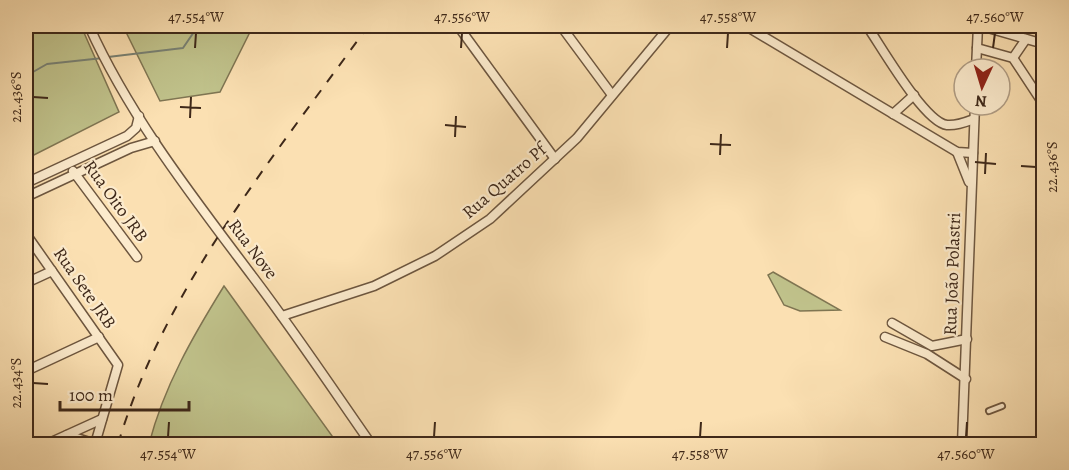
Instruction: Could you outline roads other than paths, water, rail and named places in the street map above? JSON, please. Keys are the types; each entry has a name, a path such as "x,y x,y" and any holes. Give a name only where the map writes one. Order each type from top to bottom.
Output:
{"street":[{"name":"Rua Nove","path":"89,26 112,72 204,214 282,316 370,444"},
{"path":"458,26 555,159"},
{"path":"561,26 612,95"},
{"path":"746,26 957,152 973,153"},
{"path":"867,26 928,113 946,125 974,119"},
{"path":"977,57 980,26 1044,44"},
{"name":"Rua Quatro Pf","path":"282,316 374,286 435,256 490,219 577,138 667,27"},
{"path":"1013,58 1026,39"},
{"path":"977,48 1013,58 1044,105"},
{"path":"893,114 914,94"},
{"path":"913,126 928,113"},
{"path":"26,183 128,136 136,128 139,116"},
{"name":"Rua João Polastri","path":"962,444 974,119"},
{"path":"26,197 131,148 155,141"},
{"path":"957,152 971,187"},
{"name":"Rua Oito JRB","path":"68,164 137,257"},
{"name":"Rua Sete JRB","path":"26,234 117,362 117,374 102,419"},
{"path":"26,283 52,271"},
{"path":"892,323 966,379"},
{"path":"26,371 99,337"},
{"path":"885,337 929,350 966,339"},
{"path":"67,435 96,444 102,419"},
{"path":"47,444 102,419"}],"lane":[{"path":"989,411 1002,406"}],"waterway":[{"path":"108,57 183,48 198,26"},
{"path":"26,76 47,64 103,58"}],"railway":[{"path":"118,444 138,386 193,277 260,174 368,26"}]}
